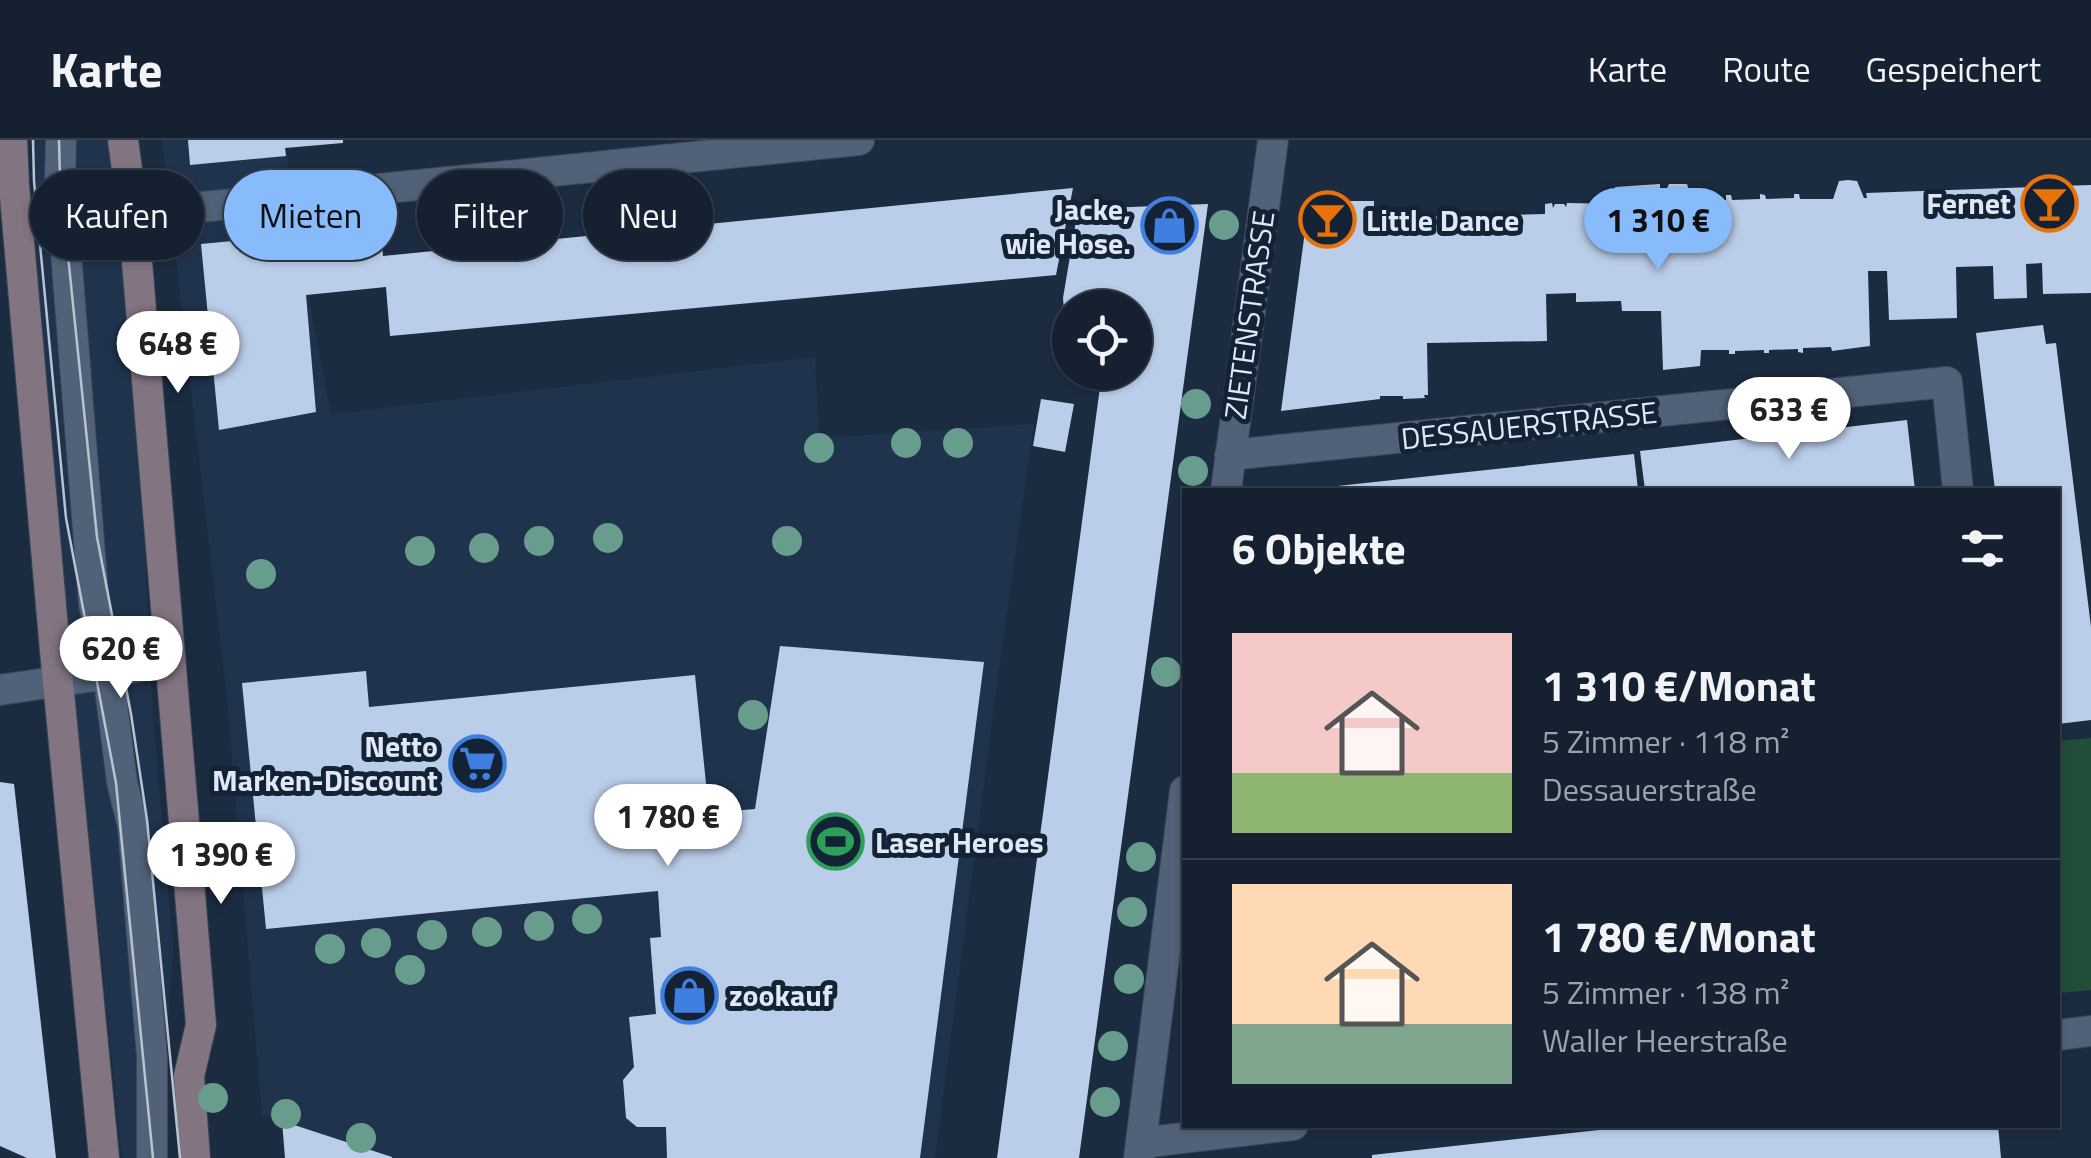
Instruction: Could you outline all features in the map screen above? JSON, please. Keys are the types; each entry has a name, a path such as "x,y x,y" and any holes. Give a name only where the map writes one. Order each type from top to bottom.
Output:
{"main road":[{"path":"12,140 104,1158"},
{"path":"123,140 127,170"},
{"path":"137,260 201,1025 189,1076 195,1158"}],"street":[{"path":"61,140 60,178 94,604 132,827 152,1057 152,1158"},
{"path":"204,207 858,140"},
{"name":"ZIETENSTRASSE","path":"1226,488 1273,140"},
{"name":"DESSAUERSTRASSE","path":"1230,456 1947,382 1958,488"},
{"path":"0,690 108,674 170,660"},
{"path":"1182,820 1140,1150 1275,1128"},
{"path":"2060,1035 2091,1030"},
{"path":"152,1057 189,1076"}],"shaded area":[{"path":"31,140 108,140 112,170 32,170"},
{"path":"162,140 285,140 288,170 224,170 224,260 301,260 331,414 815,357 819,438 1034,424 935,1158 394,1158 262,1115 227,699 176,260 204,260 204,170 165,170"},
{"path":"37,260 122,260 173,947 162,1158 122,1158 60,556"}],"green space":[{"path":"2091,738 2091,990 2060,993 2060,741"}],"building":[{"path":"188,140 343,143 285,148 286,156 190,165"},
{"path":"1839,181 1857,181 1864,198 1866,193 2091,185 2091,293 2043,294 2042,263 2026,264 2027,298 1994,299 1993,266 1956,267 1957,318 1889,320 1887,271 1868,271 1870,346 1832,351 1831,347 1803,348 1803,353 1798,349 1735,354 1729,354 1729,350 1701,350 1700,366 1663,370 1661,311 1622,311 1621,301 1576,302 1576,293 1546,294 1547,341 1427,343 1425,398 1380,396 1281,411 1309,201 1374,201 1374,217 1545,214 1545,204 1552,203 1553,208 1555,204 1566,207 1567,203 1616,204 1615,187 1660,184 1660,203 1669,184 1687,184 1693,203 1726,200 1726,195 1731,195 1732,200 1760,199 1760,194 1766,199 1794,198 1794,194 1799,194 1800,199 1833,199"},
{"path":"1073,188 1056,275 390,336 386,287 306,295 316,412 219,430 204,244 224,242 224,260 397,260 397,255 417,253 417,260 563,260 563,238 583,236 583,260 713,260 713,223"},
{"path":"1208,204 1079,1158 997,1158 1100,390 1152,390 1152,290 1064,290 1079,209"},
{"path":"2043,325 2046,344 2056,343 2091,627 2091,720 2060,724 2060,488 1995,488 1976,333"},
{"path":"1041,399 1074,404 1065,452 1033,446"},
{"path":"1907,420 1915,488 1645,488 1640,451"},
{"path":"1634,454 1638,488 1328,488"},
{"path":"780,646 984,662 920,1158 667,1158 666,1127 637,1127 626,1118 623,1080 634,1067 629,1017 656,1014 650,938 661,937 658,891 266,929 242,683 366,671 369,707 695,675 709,813 755,809"},
{"path":"0,782 14,784 56,1158 27,1158 0,1146"},
{"path":"282,1121 392,1157 392,1158 285,1158"},
{"path":"1617,1128 1998,1128 2001,1158 1372,1158"}],"tram line":[{"path":"33,140 66,518 116,783 153,1158"},
{"path":"59,140 97,537 147,820 180,1158"}],"place":[{"name":"Fernet","path":"2050,203"},
{"name":"Little Dance","path":"1327,220"},
{"name":"Jacke, wie Hose.","path":"1170,226"},
{"name":"Netto Marken-Discount","path":"477,763"},
{"name":"Laser Heroes","path":"836,842"},
{"name":"zookauf","path":"690,995"}]}
